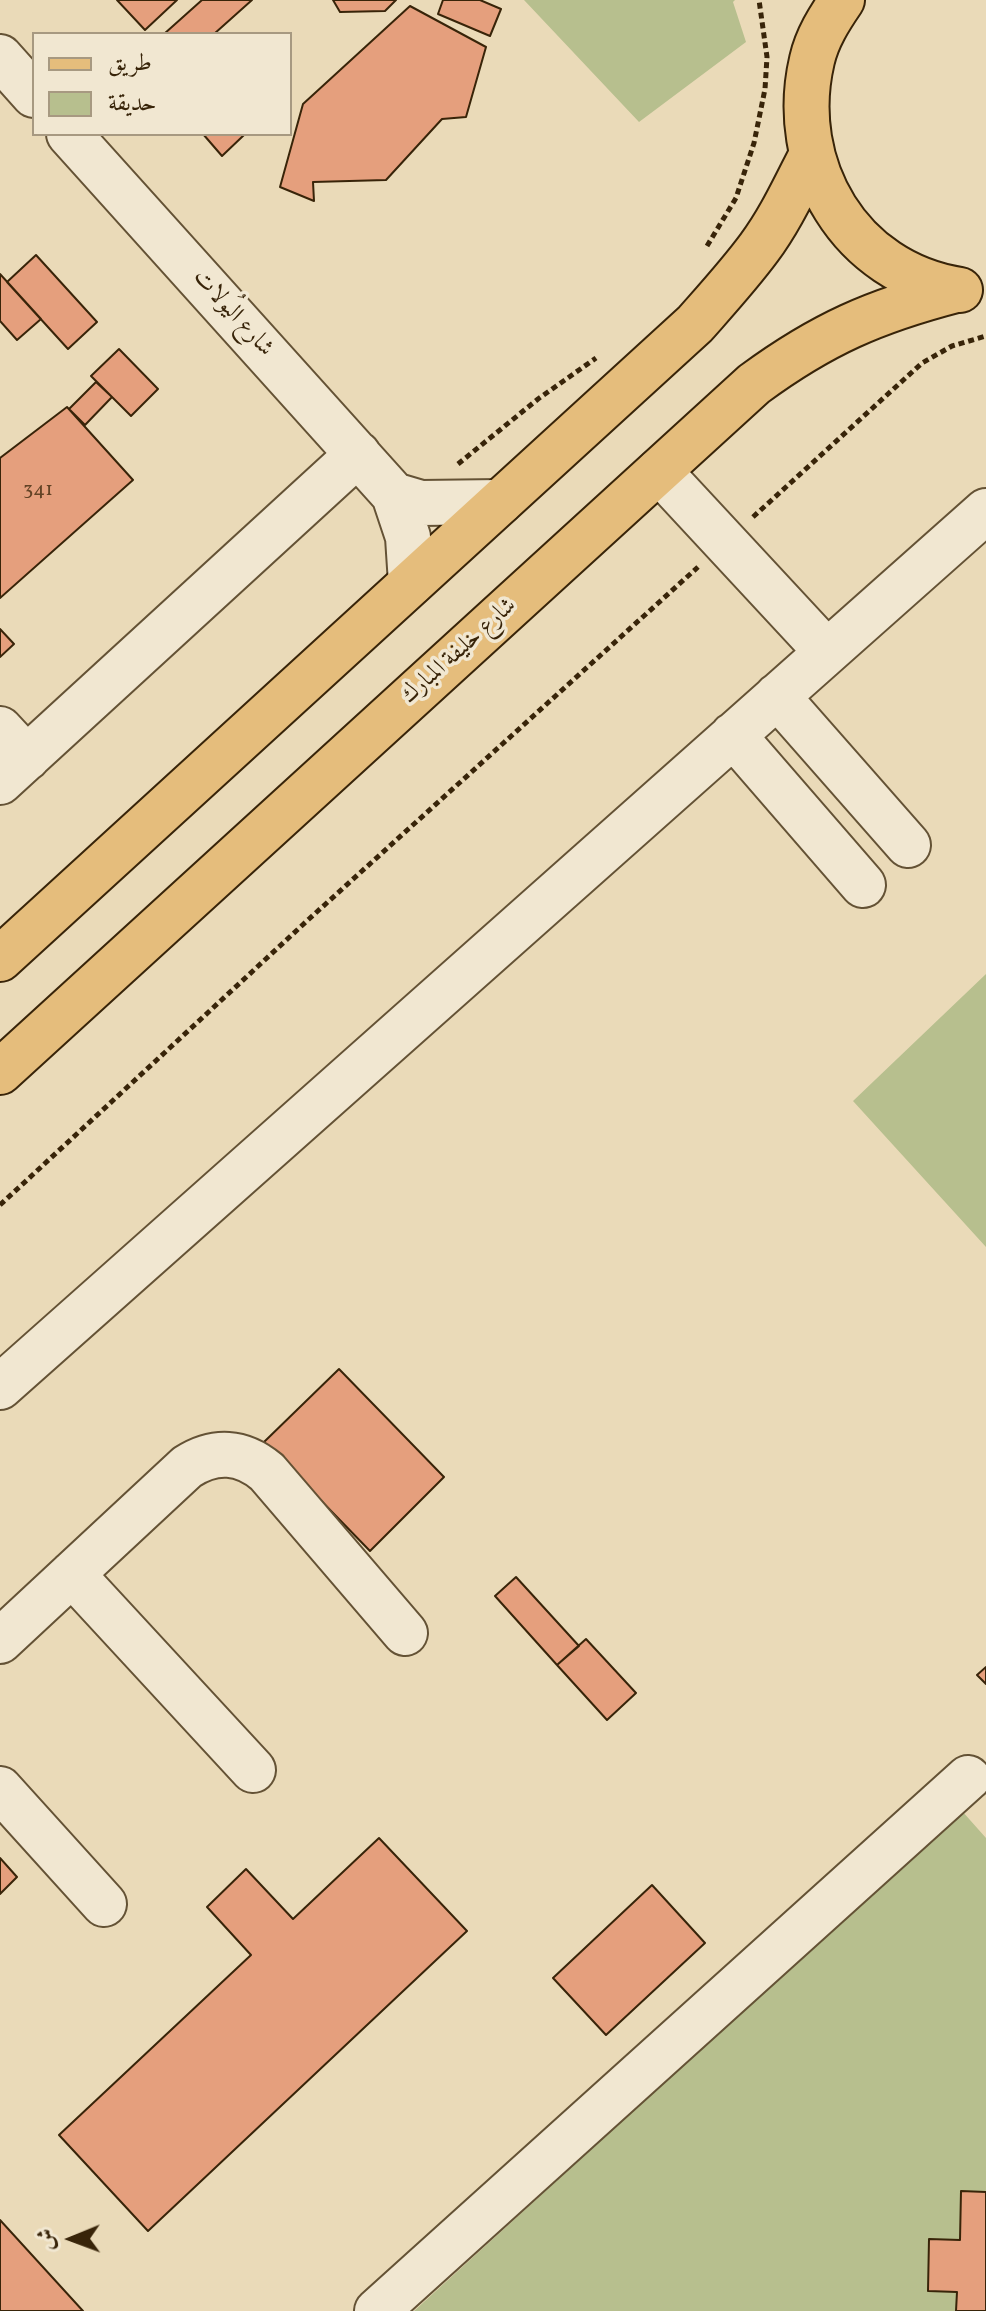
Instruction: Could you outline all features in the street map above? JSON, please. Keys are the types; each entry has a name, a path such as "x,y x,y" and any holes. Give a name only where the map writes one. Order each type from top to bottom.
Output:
{"main road":[{"path":"800,0 812,57"},
{"path":"842,0 826,24 812,57 806,90 805,123 811,156 823,189 841,219 864,245 892,266 923,281 971,291"},
{"path":"0,959 695,324 761,246 811,156"},
{"name":"شارع خليفة المبارك","path":"0,1072 754,384 791,357 870,316 913,301 971,291"}],"street":[{"path":"0,57 32,93"},
{"name":"شارع اليُولات","path":"71,136 358,454 408,499 411,583"},
{"path":"9,756 358,454"},
{"path":"659,471 827,652"},
{"path":"408,499 500,502"},
{"path":"0,1387 986,511"},
{"path":"777,696 908,845"},
{"path":"733,735 863,885"},
{"path":"6,1623 72,1574 187,1467 199,1459 228,1454 256,1463 267,1472 405,1633"},
{"path":"72,1574 253,1770"},
{"path":"377,2311 968,1778"},
{"path":"0,1789 104,1904"}],"path":[{"path":"705,250 736,198 754,143 765,89 767,57 759,0"},
{"path":"0,1205 309,919 922,363 952,346 986,336"},
{"path":"408,499 432,487 538,399 603,353"}],"green space":[{"path":"524,0 735,0 733,2 746,42 639,122"},
{"path":"986,974 986,1247 853,1101"},
{"path":"962,1811 986,1838 986,2311 414,2311"}],"building":[{"path":"117,0 177,0 145,30"},
{"path":"202,0 252,0 216,32 166,32"},
{"path":"333,0 396,0 385,11 340,12"},
{"path":"443,0 480,0 501,9 490,36 438,14"},
{"path":"410,6 486,47 466,117 442,119 386,180 313,182 314,201 280,187 303,104"},
{"path":"205,136 243,136 222,156"},
{"path":"36,255 97,322 68,349 7,282"},
{"path":"0,274 41,319 17,340 0,321"},
{"path":"119,349 158,389 131,416 91,376"},
{"path":"96,382 112,397 85,425 69,409"},
{"path":"67,407 133,480 0,598 0,458"},
{"path":"0,629 14,644 0,657"},
{"path":"339,1369 444,1477 370,1551 264,1442"},
{"path":"516,1577 579,1646 557,1665 495,1596"},
{"path":"586,1639 636,1693 607,1720 557,1665"},
{"path":"986,1667 986,1684 977,1675"},
{"path":"379,1838 467,1931 148,2231 59,2135 251,1955 207,1907 246,1869 293,1919"},
{"path":"0,1858 17,1877 0,1894"},
{"path":"652,1885 705,1943 606,2035 553,1978"},
{"path":"961,2191 986,2192 986,2311 956,2311 957,2292 928,2291 929,2239 960,2240"},
{"path":"0,2220 83,2311 0,2311"}]}
